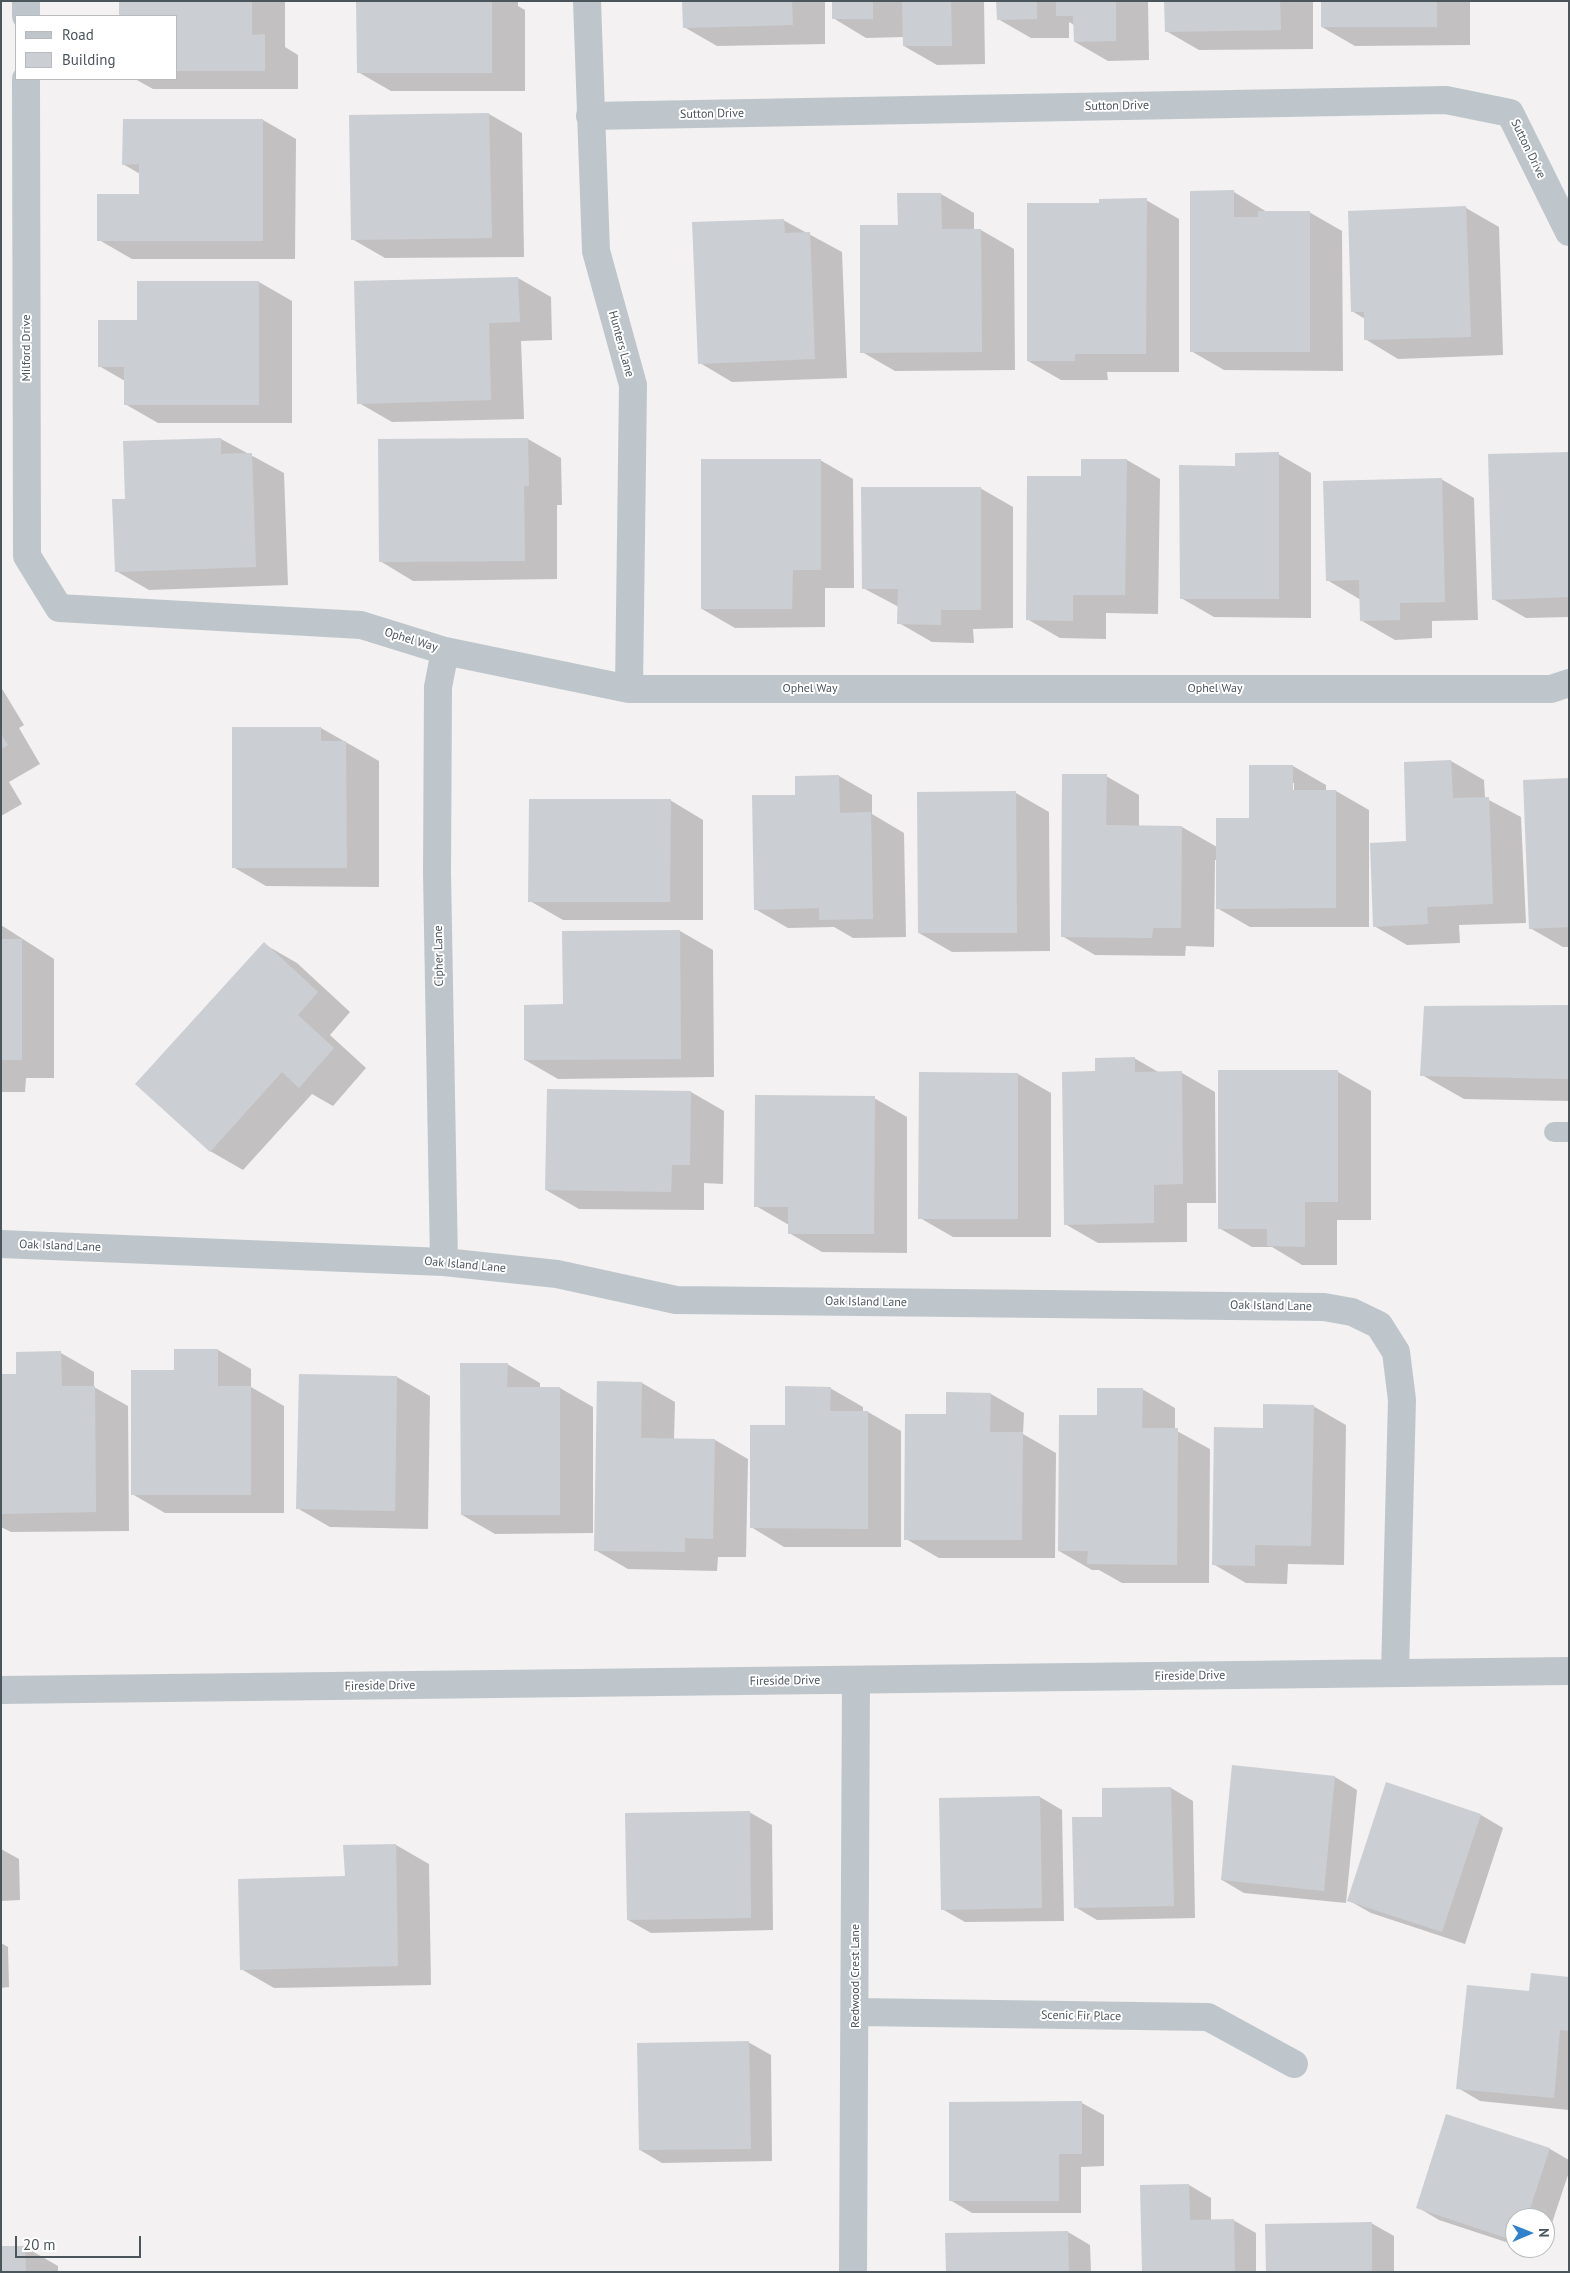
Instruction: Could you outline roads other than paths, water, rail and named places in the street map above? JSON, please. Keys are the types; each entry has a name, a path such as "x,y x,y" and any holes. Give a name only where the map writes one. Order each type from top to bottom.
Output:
{"street":[{"path":"26,1 26,15"},
{"name":"Hunters Lane","path":"587,1 596,251 633,385 629,689"},
{"name":"Milford Drive","path":"26,80 27,556 59,608"},
{"name":"Sutton Drive","path":"590,116 1446,100 1510,113 1569,232"},
{"name":"Ophel Way","path":"59,608 361,625 445,651 629,689 1551,688 1569,683"},
{"name":"Cipher Lane","path":"444,1262 437,872 438,687 445,651"},
{"name":"Oak Island Lane","path":"1,1244 444,1262 557,1274 676,1300 1324,1307 1352,1312 1379,1325 1396,1352 1402,1400 1395,1673"},
{"name":"Fireside Drive","path":"1,1690 1569,1671"},
{"name":"Redwood Crest Lane","path":"852,2272 856,2012 856,1680"},
{"name":"Scenic Fir Place","path":"856,2012 1208,2017 1294,2064"}]}
